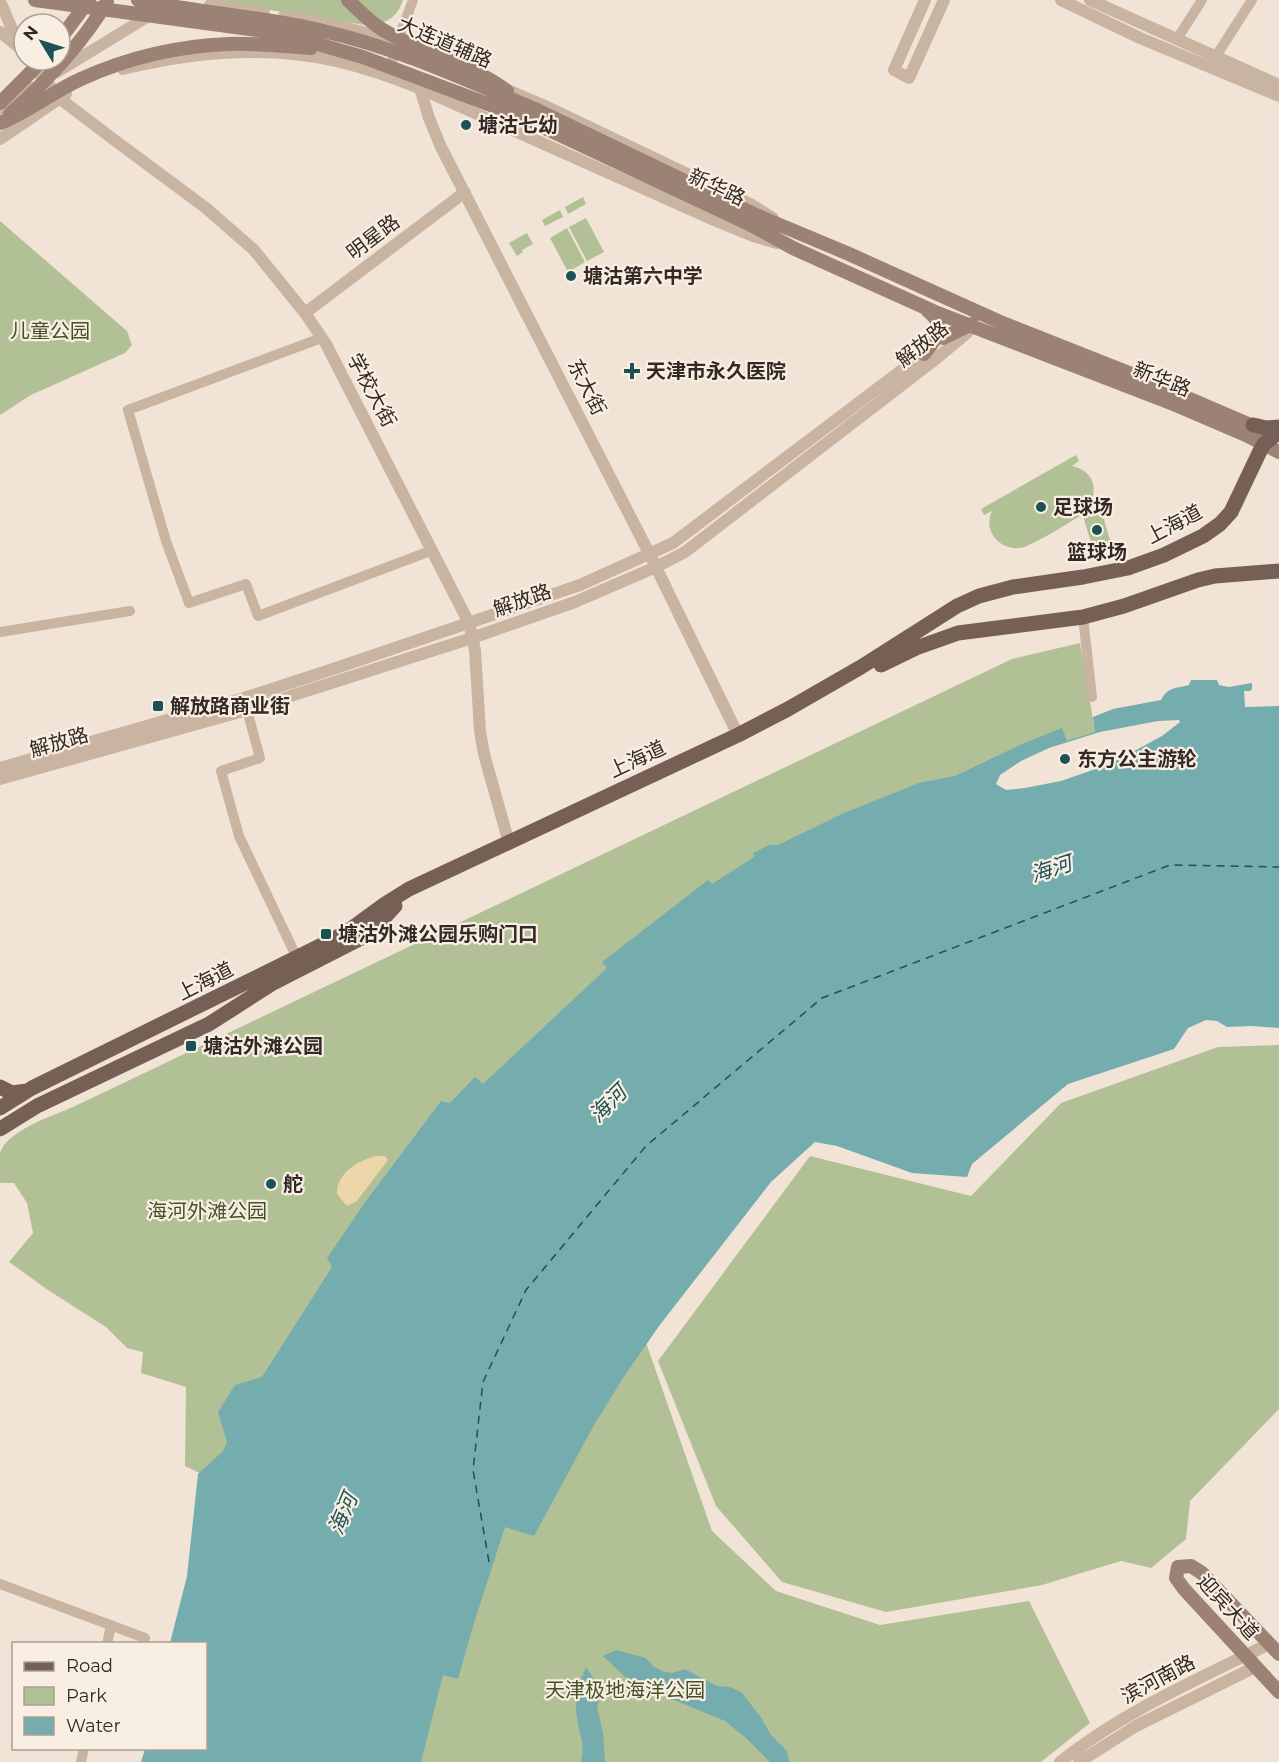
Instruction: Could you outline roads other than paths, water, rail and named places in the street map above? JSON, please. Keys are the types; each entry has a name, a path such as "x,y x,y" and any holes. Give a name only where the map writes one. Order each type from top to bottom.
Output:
{"main road":[{"name":"新华路","path":"35,0 279,33 400,70 517,115 754,220 800,233 944,296 968,320 1000,322 1129,373 1250,430"},
{"path":"72,23 89,0"},
{"path":"0,123 36,91 65,60 87,33 108,0"},
{"name":"新华路","path":"138,0 292,25 350,38 413,58 537,110 754,220 793,248 918,304 968,320 997,336 1250,430 1275,436 1279,452"},
{"path":"348,0 383,30 484,75 537,110"},
{"path":"0,123 29,110 87,76 161,52 230,44 333,49"},
{"path":"0,92 23,72"},
{"path":"0,103 25,72"},
{"path":"918,304 935,317 939,327 937,337 924,354"},
{"path":"946,343 968,320"},
{"path":"1253,463 1250,430 1267,428 1275,436"},
{"name":"上海道","path":"0,1108 32,1089 348,931 403,893 738,735 788,709 861,667 957,606 979,596 1013,587 1128,568 1164,555 1203,536 1220,524 1231,512 1243,490 1253,463 1275,436"},
{"name":"上海道","path":"0,1129 37,1106 209,1024 273,983 363,937 372,931 395,906 415,892 739,739 908,652 945,636 958,633 1083,617 1125,606 1215,576 1279,571"},
{"path":"0,1087 12,1093 32,1089"},
{"name":"迎宾大道","path":"1277,1648 1202,1573 1191,1566 1178,1568 1176,1578 1184,1589 1279,1692"},
{"name":"滨河南路","path":"1255,1667 1277,1648"}],"street":[{"path":"389,76 397,42 413,0"},
{"path":"926,0 894,70 909,78 945,0"},
{"path":"1061,0 1140,38 1279,96"},
{"path":"1090,0 1279,84"},
{"path":"1177,39 1202,0"},
{"path":"1216,56 1252,0"},
{"path":"0,1 12,28"},
{"name":"大连道辅路","path":"0,109 143,19 165,8 206,5 236,8 344,26 397,42 586,126 752,205 800,233"},
{"path":"0,32 12,42"},
{"path":"0,139 59,98 92,79 124,68 203,54 263,51 299,54 336,61 389,76 714,220 753,236 793,248"},
{"name":"东大街","path":"421,53 419,88 441,147 650,555 738,735"},
{"name":"学校大街","path":"36,72 59,98 214,215 254,250 320,335 352,392 469,623 475,653 480,731 484,754 509,843"},
{"name":"明星路","path":"305,313 465,192"},
{"path":"320,335 316,340 128,410 166,541 189,603 246,584 258,616 433,550"},
{"path":"946,343 997,336"},
{"name":"解放路","path":"0,768 244,698 579,585 650,555 673,543 924,354 946,343"},
{"name":"解放路","path":"0,779 247,710 472,638 575,602 656,567 685,552 946,343"},
{"path":"0,632 130,610"},
{"path":"1083,617 1092,697"},
{"path":"247,710 260,758 221,771 239,836 297,958"},
{"path":"0,1584 145,1638"},
{"path":"107,1642 111,1625"},
{"name":"滨河南路","path":"1060,1762 1104,1730 1141,1708 1245,1656 1277,1648"},
{"name":"滨河南路","path":"1078,1762 1136,1726 1255,1667"}],"water":[{"name":"海河","path":"1191,680 1217,680 1219,685 1229,687 1252,683 1250,691 1244,691 1245,707 1279,706 1279,1028 1227,1027 1217,1021 1206,1020 1188,1028 1174,1049 1068,1084 972,1164 967,1177 912,1173 837,1146 815,1142 771,1182 659,1326 594,1425 534,1536 505,1527 458,1679 443,1675 421,1762 141,1762 145,1750 207,1750 207,1642 170,1642 187,1576 198,1474 223,1451 227,1442 218,1412 235,1385 262,1377 332,1267 327,1258 366,1201 441,1101 450,1103 475,1077 483,1084 607,968 602,962 708,880 712,884 754,857 753,853 769,845 778,845 844,813 919,783 955,776 1062,728 1067,741 1095,732 1093,717 1113,709 1161,700 1170,690 1189,685"},
{"path":"616,1650 646,1658 653,1666 664,1672 672,1673 685,1669 717,1686 730,1687 741,1692 760,1716 771,1735 787,1751 789,1762 770,1762 725,1721 625,1677 603,1656"},
{"path":"586,1667 602,1691 597,1707 603,1733 605,1762 581,1762 582,1745 576,1699"}],"place":[{"name":"塘沽七幼","path":"466,125"},
{"name":"塘沽第六中学","path":"571,276"},
{"name":"天津市永久医院","path":"632,371"},
{"name":"足球场","path":"1041,507"},
{"name":"篮球场","path":"1097,530"},
{"name":"解放路商业街","path":"158,706"},
{"name":"东方公主游轮","path":"1065,759"},
{"name":"塘沽外滩公园乐购门口","path":"326,934"},
{"name":"塘沽外滩公园","path":"191,1046"},
{"name":"舵","path":"271,1184"}],"park label":[{"name":"儿童公园","path":"50,331"},
{"name":"海河外滩公园","path":"207,1211"},
{"name":"天津极地海洋公园","path":"625,1690"}]}
